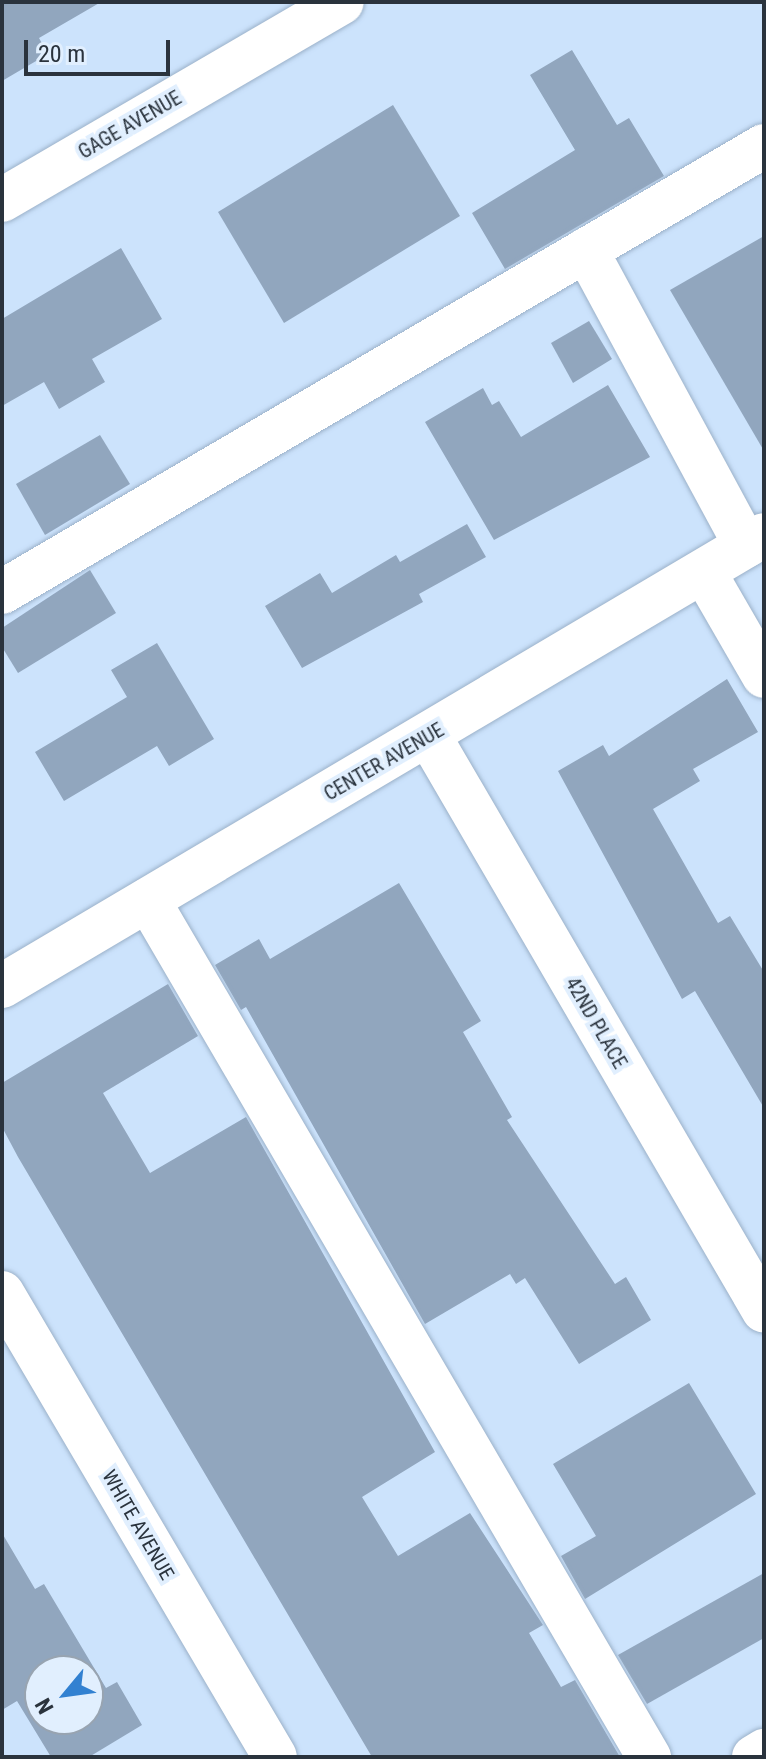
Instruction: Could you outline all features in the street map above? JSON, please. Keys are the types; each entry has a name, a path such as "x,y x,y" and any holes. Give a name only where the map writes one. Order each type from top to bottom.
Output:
{"street":[{"name":"GAGE AVENUE","path":"2,200 342,2"},
{"path":"2,592 764,146"},
{"path":"586,250 755,541"},
{"name":"CENTER AVENUE","path":"2,986 755,541"},
{"path":"704,572 764,676"},
{"name":"42ND PLACE","path":"429,736 764,1311"},
{"path":"148,900 649,1757"},
{"name":"WHITE AVENUE","path":"2,1293 275,1757"},
{"path":"754,1757 764,1751"}],"building":[{"path":"2,2 101,2 39,38 48,54 2,81"},
{"path":"572,50 617,125 629,118 664,176 505,269 472,213 575,150 530,75"},
{"path":"393,105 460,216 284,323 218,212"},
{"path":"764,236 764,451 670,290"},
{"path":"121,248 162,319 92,359 105,382 59,409 44,382 2,406 2,319"},
{"path":"589,321 612,359 573,383 551,343"},
{"path":"608,385 650,457 494,540 425,422 483,388 492,405 499,401 521,437"},
{"path":"100,435 130,484 45,535 16,484"},
{"path":"467,524 486,557 419,594 423,602 302,668 265,606 320,573 332,593 396,555 400,562"},
{"path":"90,570 116,613 18,673 2,647 2,628"},
{"path":"157,643 214,739 169,766 157,746 64,801 35,752 127,697 111,670"},
{"path":"727,679 758,732 693,769 700,781 653,809 718,923 730,916 764,972 764,1108 695,991 682,999 558,771 603,745 609,756"},
{"path":"399,883 481,1021 463,1032 512,1117 507,1120 615,1284 626,1277 651,1320 579,1364 525,1278 516,1284 510,1274 425,1324 246,1007 241,1010 215,965 259,939 270,959"},
{"path":"168,984 198,1036 103,1093 150,1173 246,1117 435,1452 362,1497 398,1556 470,1513 543,1625 529,1633 561,1687 575,1680 620,1757 372,1757 18,1157 2,1127 2,1083"},
{"path":"689,1383 756,1494 585,1599 561,1556 596,1536 553,1464"},
{"path":"2,1533 35,1589 44,1584 86,1655 24,1655 24,1713 17,1701 2,1710"},
{"path":"764,1573 764,1638 647,1704 618,1655"},
{"path":"117,1682 142,1725 89,1757 51,1757 38,1735 104,1735 104,1685 106,1688"}]}
